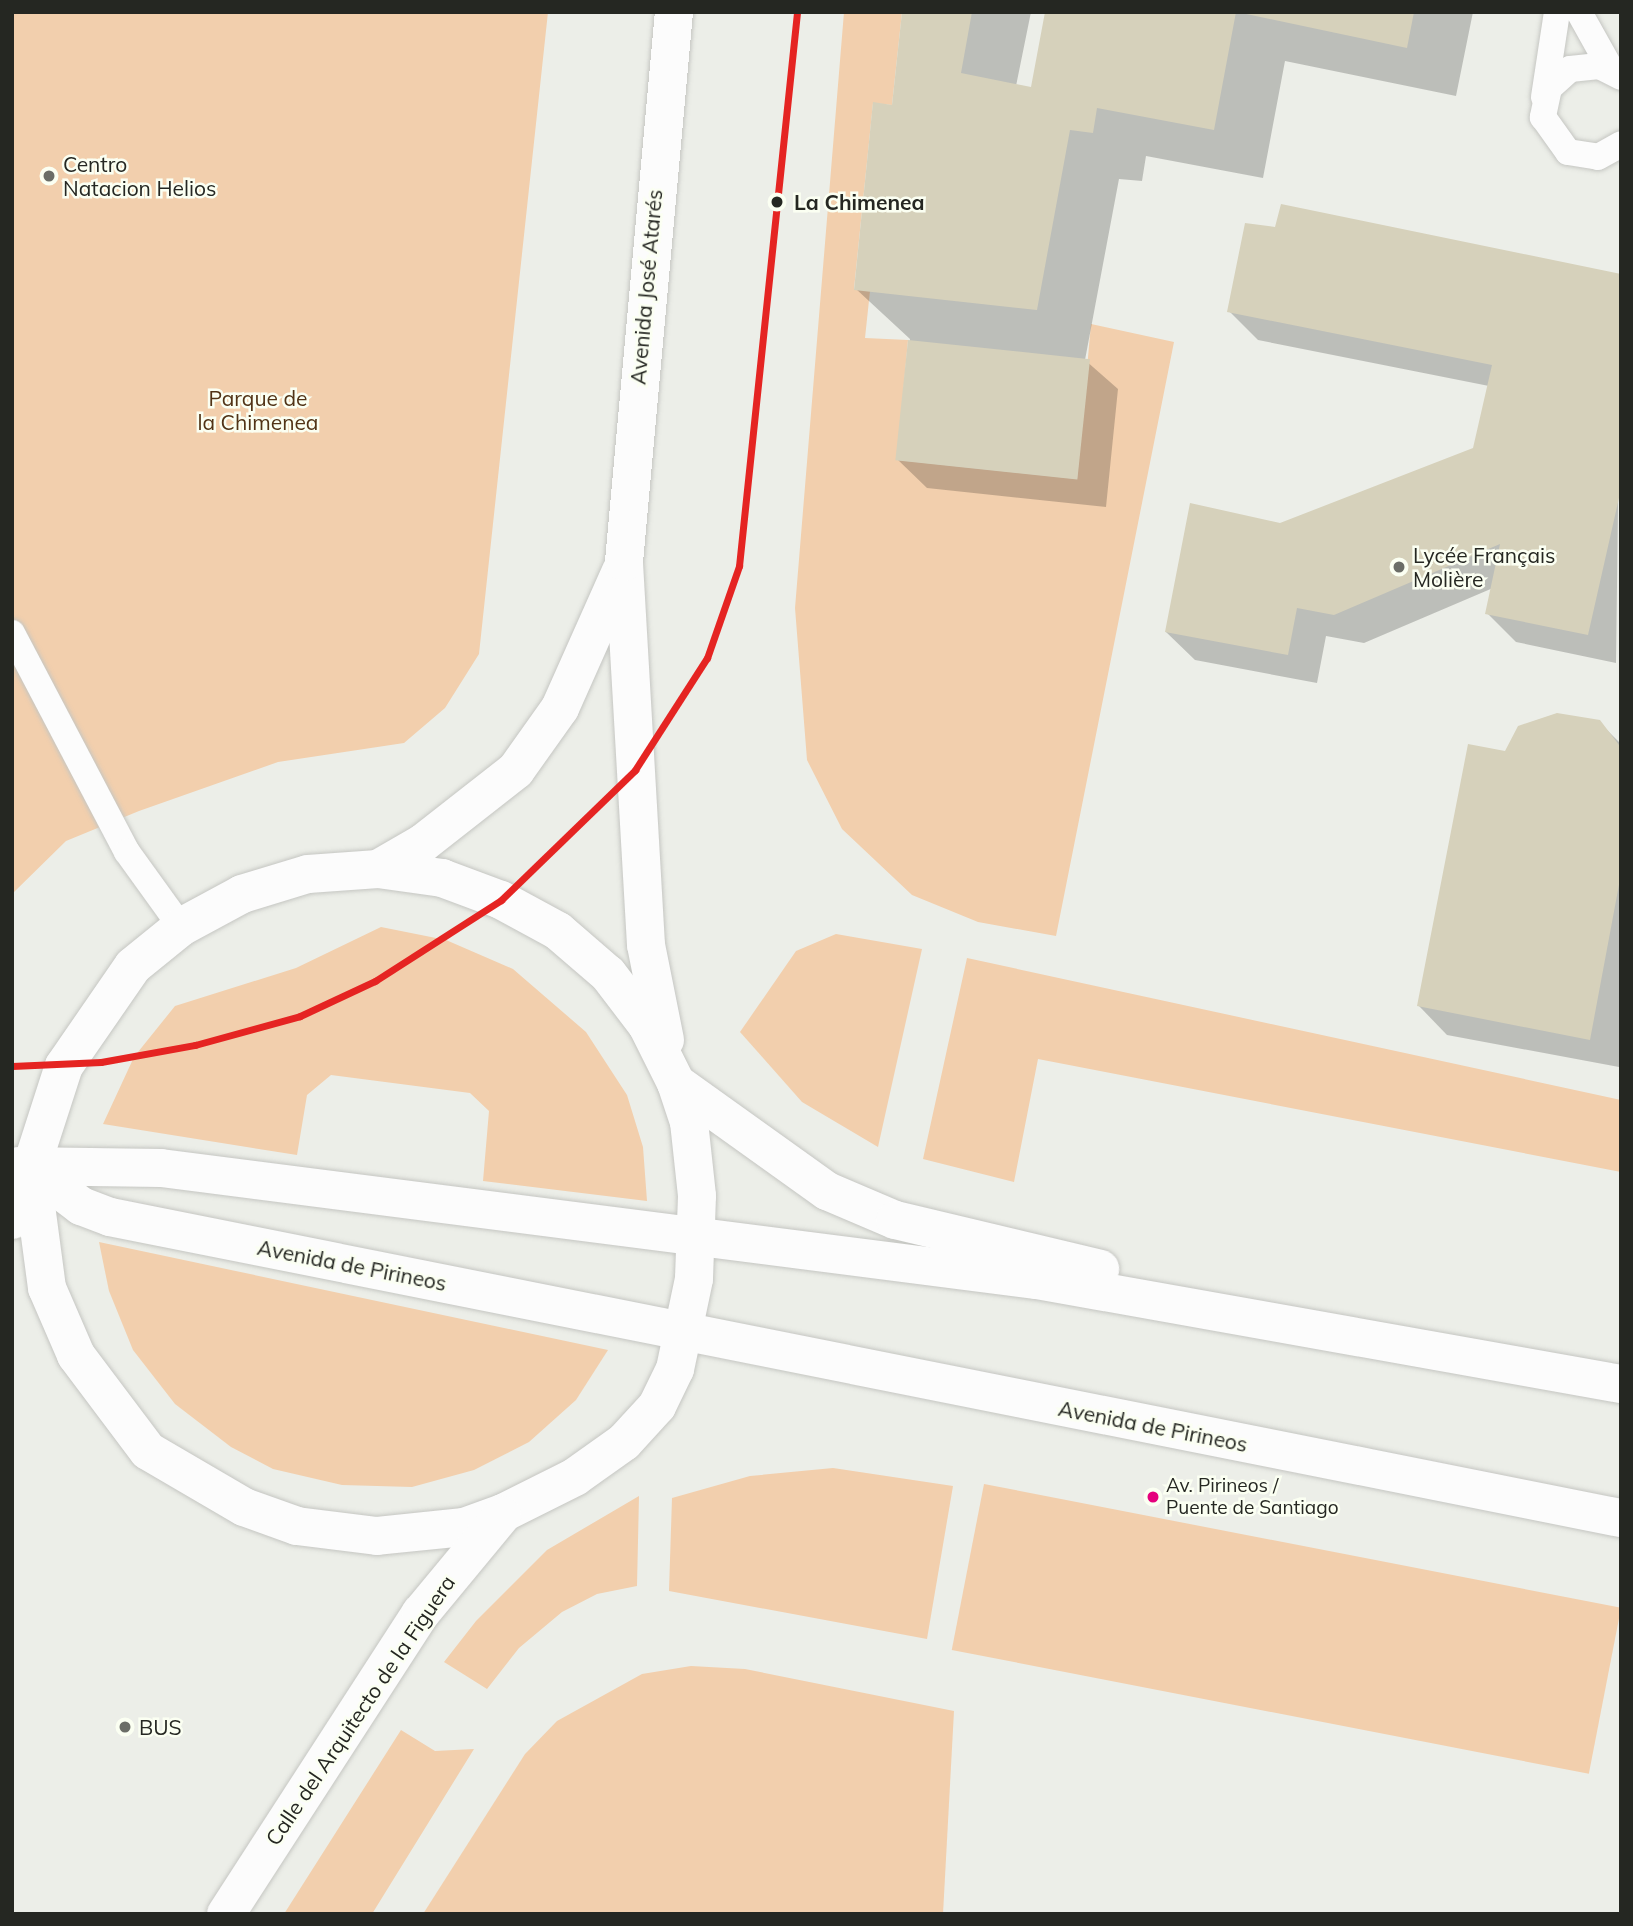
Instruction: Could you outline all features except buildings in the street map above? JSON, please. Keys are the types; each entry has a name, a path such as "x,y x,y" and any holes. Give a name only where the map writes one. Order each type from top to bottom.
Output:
{"main road":[{"name":"Avenida José Atarés","path":"674,12 624,562 646,945 676,1083"},
{"name":"Avenida José Atarés","path":"377,869 424,842 516,770 560,708 624,562"},
{"path":"12,1220 22,1166 64,1066 93,1014 133,966 181,927 242,894 309,874 377,869 469,887 558,931 608,974 647,1024 676,1083 695,1157 697,1236 685,1332 657,1406 624,1442 575,1477 503,1513 421,1534 297,1526 198,1486 148,1451 76,1355 47,1288 22,1166"},
{"path":"676,1083 827,1191 895,1220 1043,1252 1185,1301"},
{"path":"22,1166 161,1168 1185,1301 1621,1384"},
{"name":"Avenida de Pirineos","path":"22,1166 81,1206 110,1217 1621,1518"},
{"name":"Calle del Arquitecto de la Figuera","path":"226,1914 421,1613 503,1513"}],"lane":[{"path":"1556,12 1543,117 1556,143 1583,157 1617,153"},
{"path":"1579,12 1616,74"},
{"path":"1544,102 1549,88 1570,69 1616,74"},
{"path":"12,633 127,852 181,927"}],"green space":[{"name":"Parque de la Chimenea","path":"12,12 548,12 479,654 445,708 404,743 278,762 139,811 66,841 12,894"},
{"path":"844,12 902,12 892,105 873,103 854,289 870,291 865,338 908,340 897,460 1077,479 1091,324 1174,342 1056,936 978,922 912,895 842,829 807,760 795,608"},
{"path":"381,927 446,940 513,969 586,1032 627,1095 643,1147 647,1201 483,1181 489,1111 470,1093 331,1075 307,1095 297,1155 103,1124 134,1057 175,1006 296,968"},
{"path":"836,934 922,949 878,1147 802,1102 740,1032 796,951"},
{"path":"967,958 1621,1100 1621,1172 1038,1059 1014,1182 923,1159"},
{"path":"99,1242 608,1350 576,1400 529,1442 474,1470 412,1487 342,1485 273,1469 231,1447 175,1404 133,1350 109,1291"},
{"path":"833,1468 953,1486 927,1639 669,1591 672,1498 750,1476"},
{"path":"984,1484 1621,1608 1589,1774 952,1650"},
{"path":"639,1496 637,1586 597,1594 562,1612 519,1648 487,1689 444,1662 476,1621 547,1550"},
{"path":"691,1666 745,1669 954,1711 943,1914 423,1914 525,1754 557,1721 642,1674"},
{"path":"401,1730 435,1751 474,1749 372,1914 284,1914"}],"transit line":[{"path":"12,1066 101,1062 195,1045 300,1016 375,981 501,900 635,770 707,658 739,566 797,12"}],"place":[{"name":"Centro Natacion Helios","path":"49,176"},
{"name":"La Chimenea","path":"777,202"},
{"name":"Lycée Français Molière","path":"1399,567"},
{"name":"Av. Pirineos / Puente de Santiago","path":"1153,1497"},
{"name":"BUS","path":"125,1727"}]}
